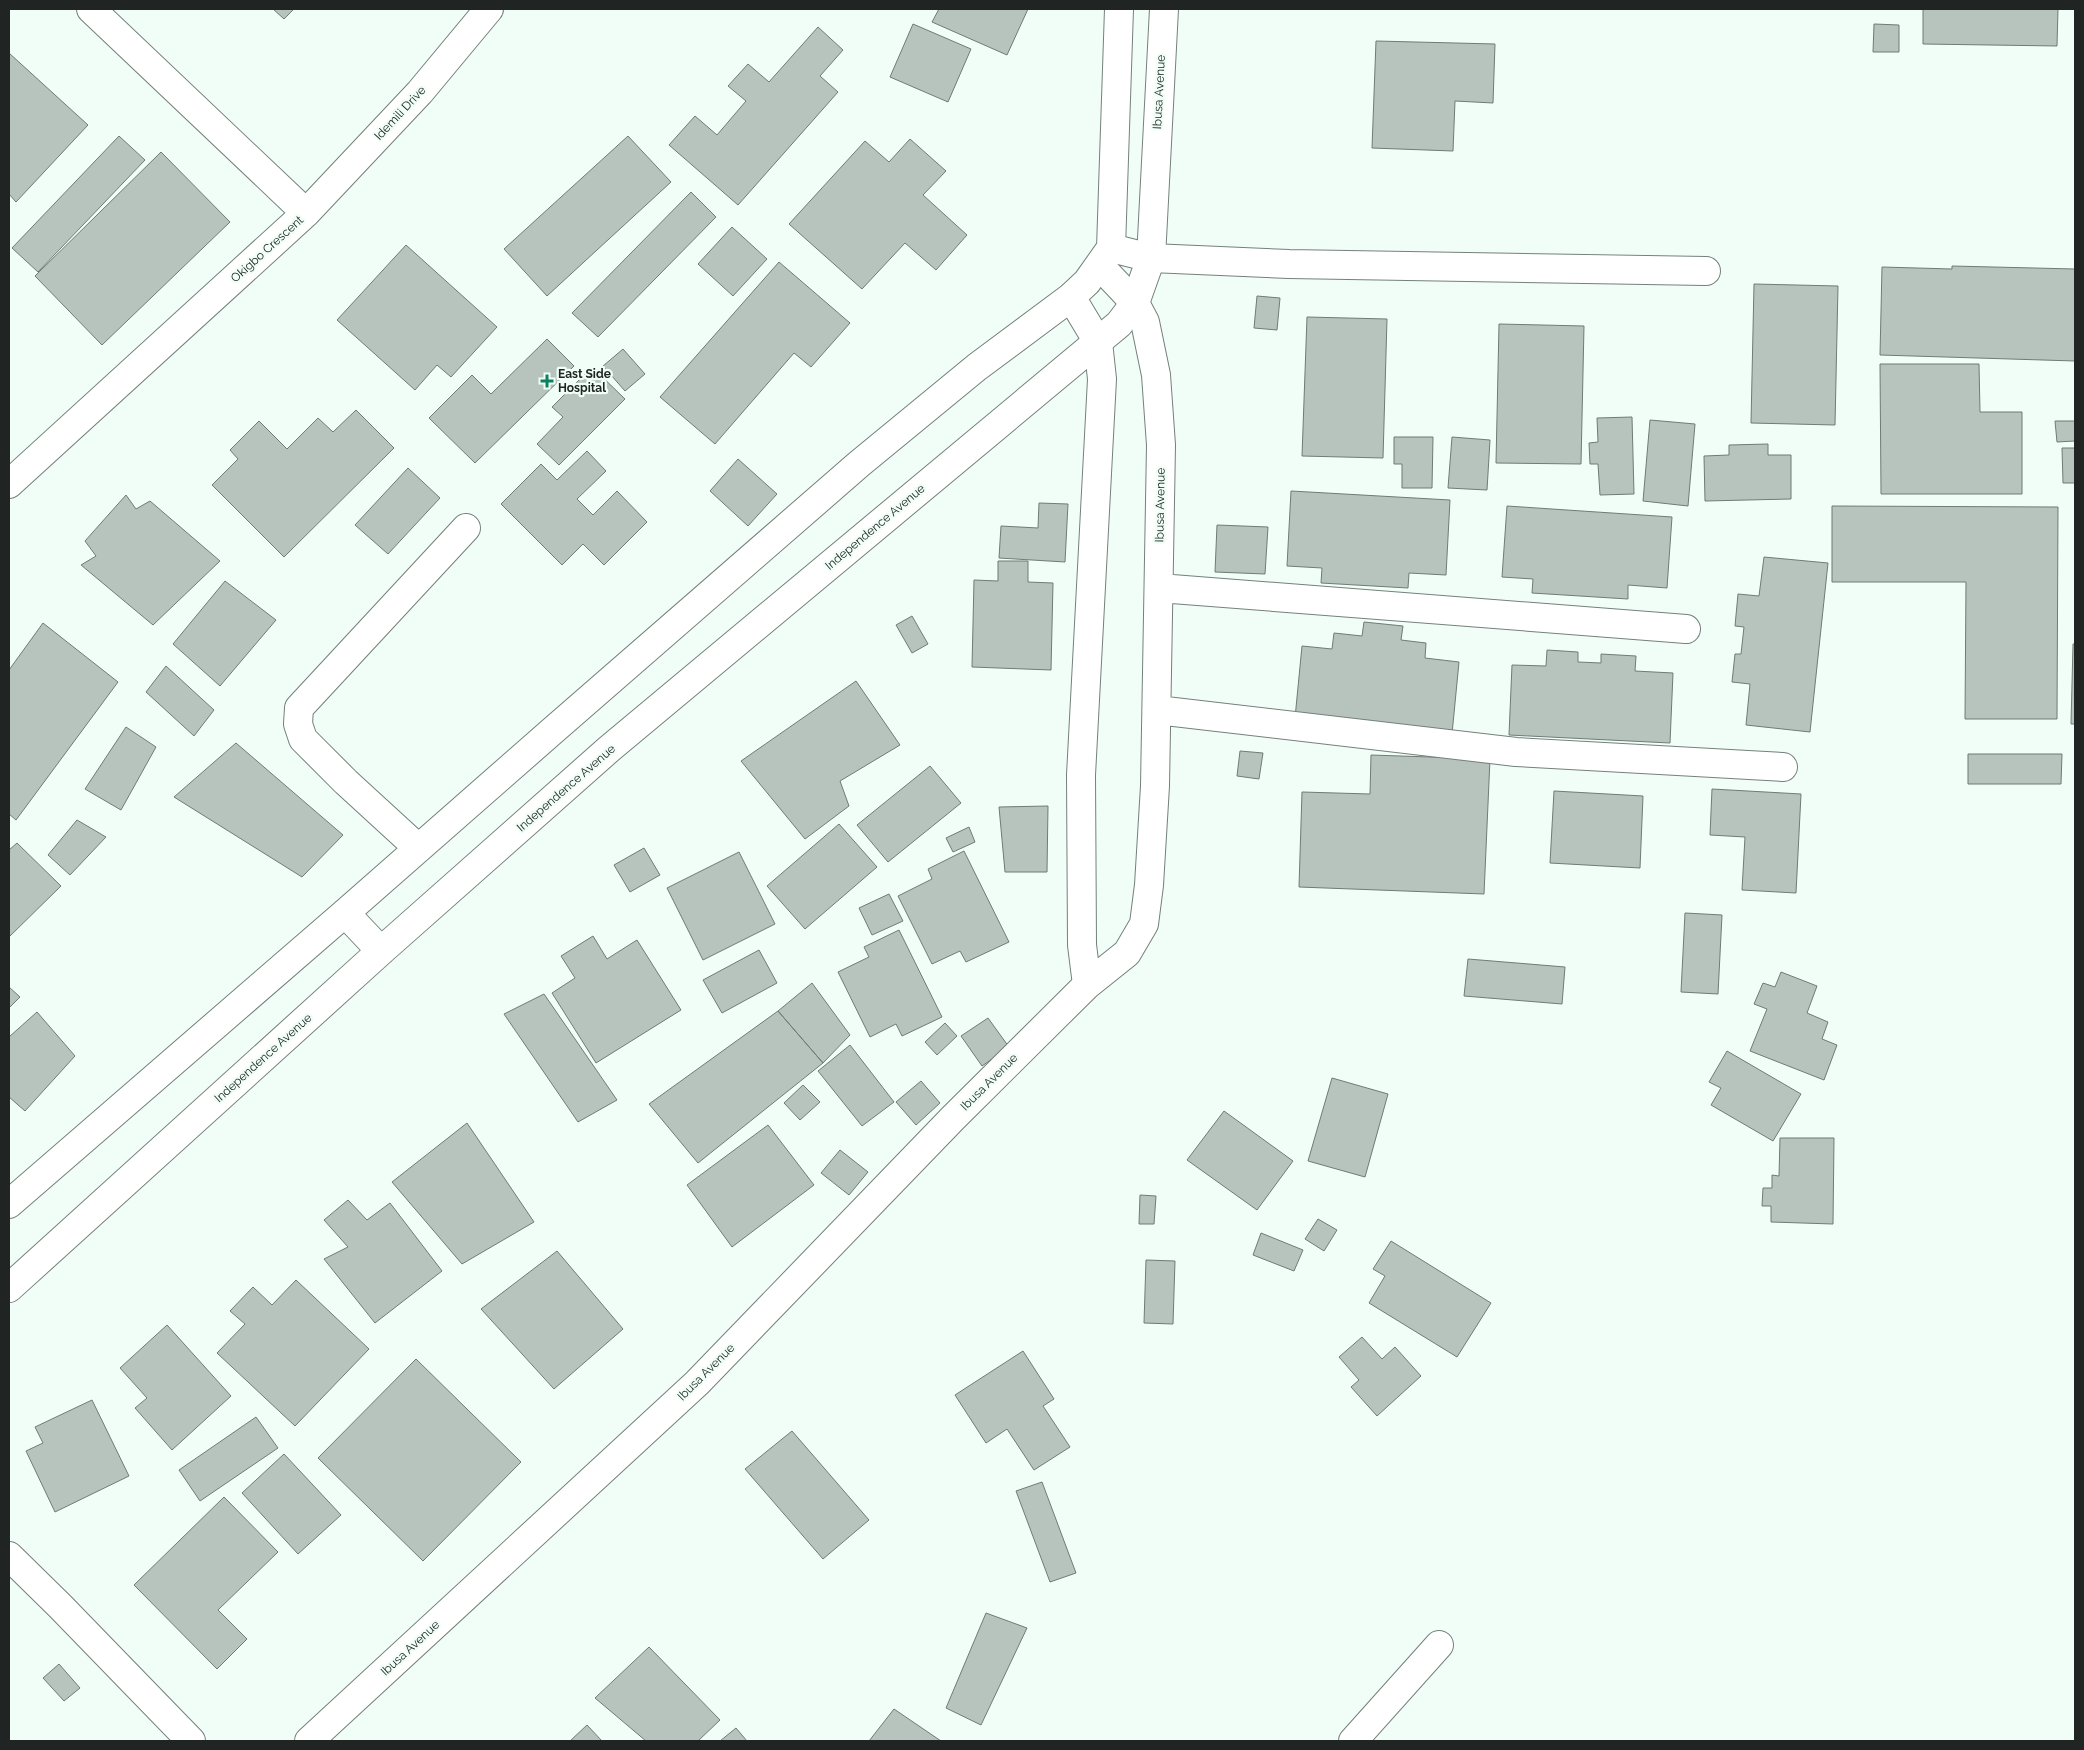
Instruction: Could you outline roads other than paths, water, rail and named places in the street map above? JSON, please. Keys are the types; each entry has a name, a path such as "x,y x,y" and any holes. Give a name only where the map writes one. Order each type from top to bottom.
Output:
{"street":[{"name":"Okigbo Crescent","path":"9,484 306,213 91,9"},
{"name":"Idemili Drive","path":"306,213 420,92 489,9"},
{"path":"9,1204 859,464 977,367 1071,297 1087,282 1105,257 1118,9"},
{"name":"Ibusa Avenue","path":"309,1741 696,1383 946,1125 1087,985 1127,953 1144,924 1149,885 1157,710 1161,445 1156,375 1145,322 1134,303 1150,258 1164,9"},
{"path":"1105,257 1299,264 1706,271"},
{"path":"1105,257 1134,303"},
{"path":"1071,297 1098,342 1102,379 1081,774 1082,945 1087,985"},
{"name":"Independence Avenue","path":"9,1288 381,951 609,749 1098,342 1119,324 1134,303"},
{"path":"418,848 346,782 303,739 298,724 299,708 466,528"},
{"path":"1159,588 1686,629"},
{"path":"1157,710 1516,752 1783,767"},
{"path":"345,913 381,951"},
{"path":"9,1556 192,1741"},
{"path":"1353,1741 1439,1646"}],"place":[{"name":"East Side Hospital","path":"547,381"}]}
